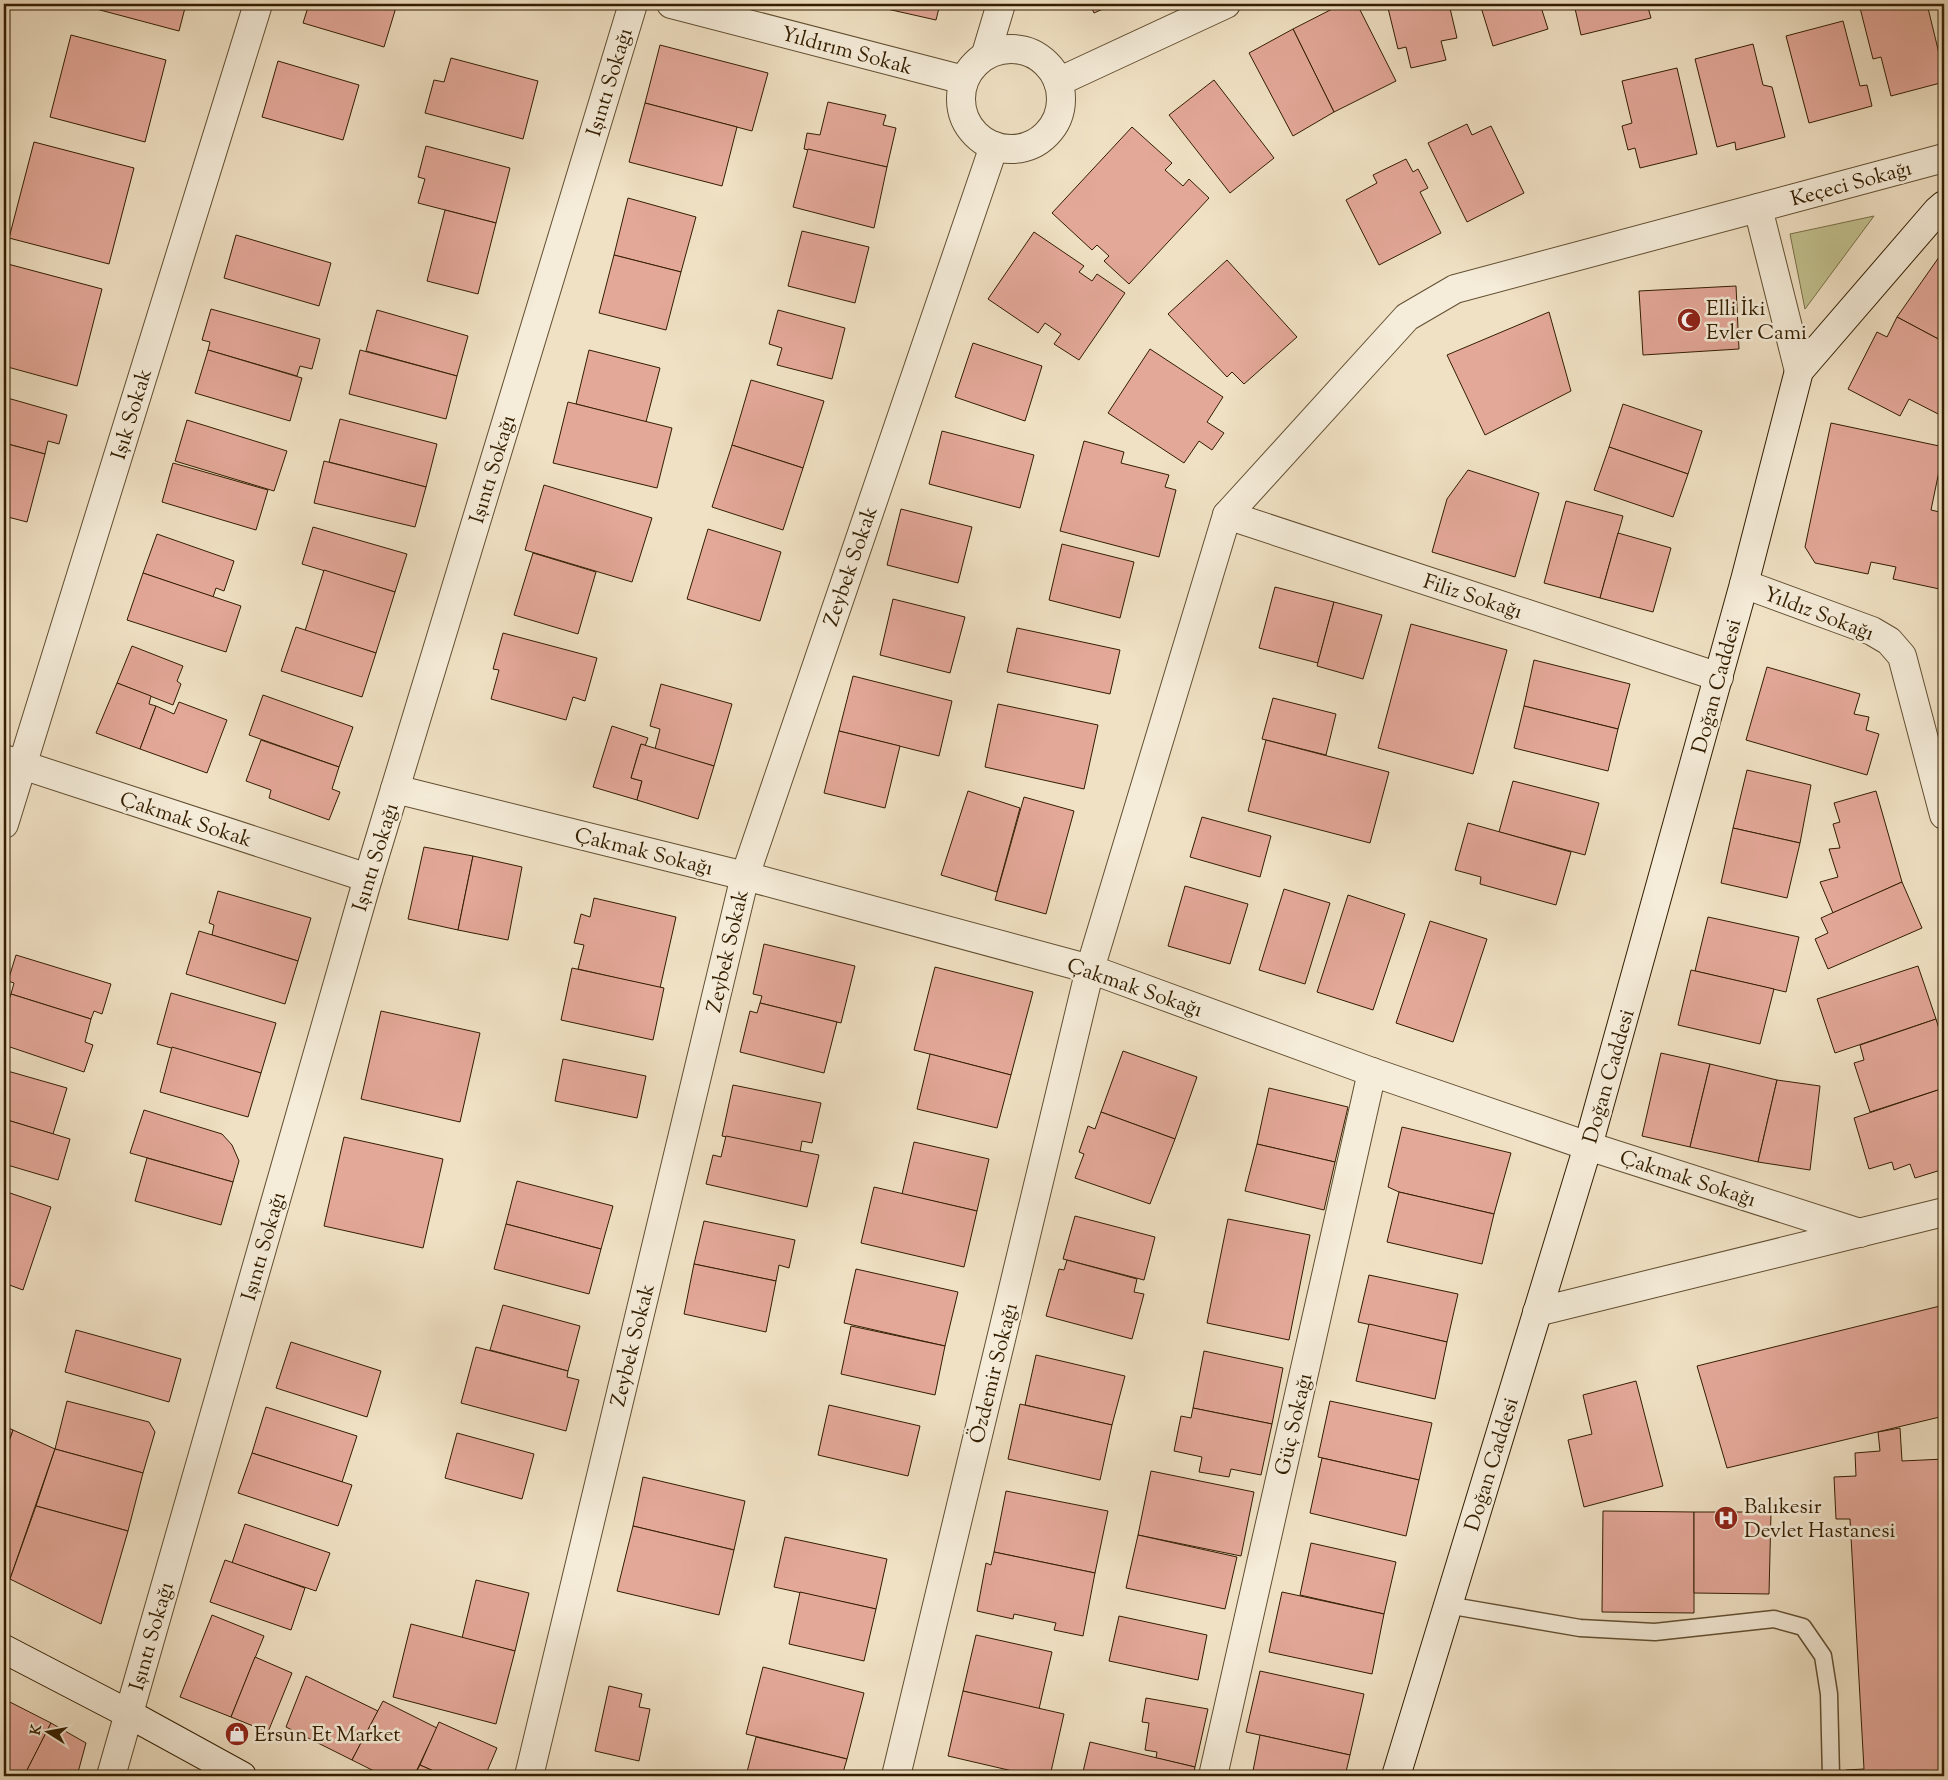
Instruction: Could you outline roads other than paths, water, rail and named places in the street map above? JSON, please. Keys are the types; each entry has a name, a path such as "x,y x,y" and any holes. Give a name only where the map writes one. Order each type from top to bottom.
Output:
{"street":[{"name":"Işık Sokak","path":"4,824 13,762 258,4"},
{"name":"Işıntı Sokağı","path":"111,1776 368,878 633,4"},
{"name":"Yıldırım Sokak","path":"671,4 964,80"},
{"path":"986,54 1000,4"},
{"path":"1058,82 1226,4"},
{"path":"1003,48 1020,49 1037,56 1050,67 1058,82 1061,100 1058,117 1050,130 1039,141 1024,147 1009,149 994,146 980,139 969,127 963,113 960,98 964,80 973,66 986,54 1003,48"},
{"name":"Zeybek Sokak","path":"528,1776 744,876 994,146"},
{"name":"Keçeci Sokağı","path":"1227,515 1407,317 1455,289 1944,158"},
{"name":"Doğan Caddesi","path":"1396,1776 1588,1146 1719,677 1799,371 1944,205"},
{"name":"Doğan Caddesi","path":"1758,208 1799,371"},
{"name":"Filiz Sokağı","path":"1227,515 1719,677"},
{"name":"Özdemir Sokağı","path":"896,1776 1090,969 1227,515"},
{"name":"Yıldız Sokağı","path":"1744,584 1872,632 1889,641 1902,656 1944,815"},
{"name":"Çakmak Sokak","path":"13,762 368,878"},
{"name":"Çakmak Sokağı","path":"396,789 744,876 1090,969 1372,1072 1588,1146 1860,1233"},
{"name":"Güç Sokağı","path":"1213,1776 1372,1072"},
{"path":"1537,1312 1944,1212"},
{"path":"4,1649 129,1714 242,1776"}],"lane":[{"path":"1447,1605 1590,1629 1655,1632 1774,1619 1803,1627 1823,1656 1829,1694 1831,1776"}],"place":[{"name":"Elli İki Evler Cami","path":"1689,320"},
{"name":"Balıkesir Devlet Hastanesi","path":"1726,1518"},
{"name":"Ersun Et Market","path":"237,1734"}]}
